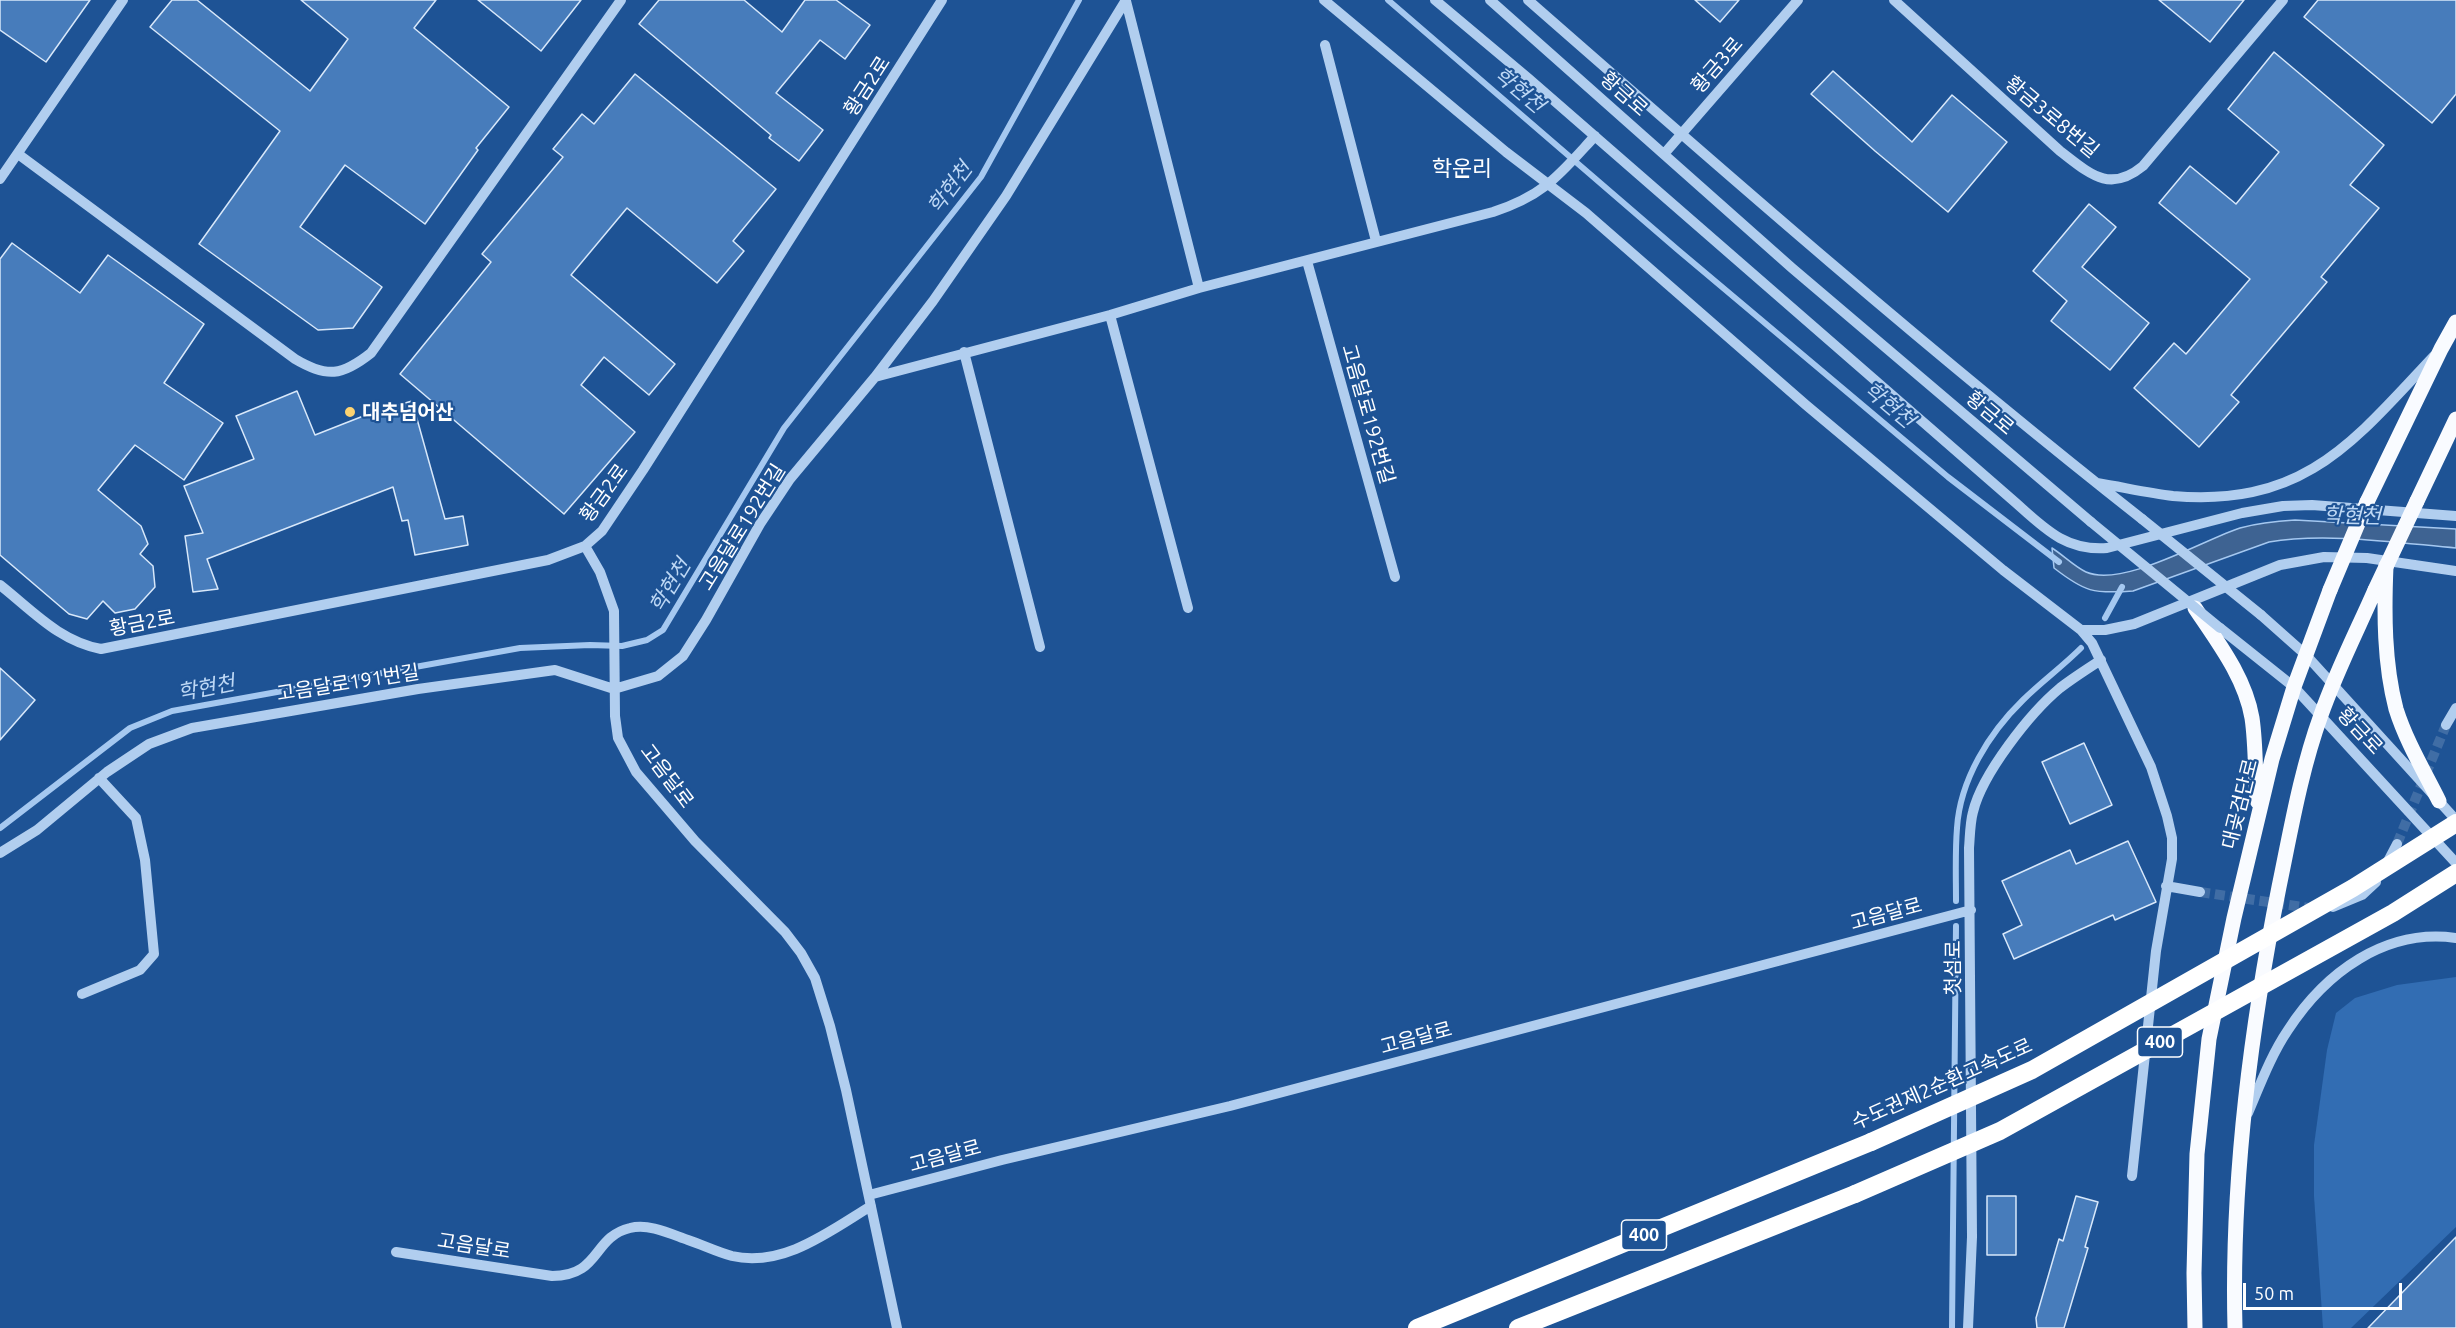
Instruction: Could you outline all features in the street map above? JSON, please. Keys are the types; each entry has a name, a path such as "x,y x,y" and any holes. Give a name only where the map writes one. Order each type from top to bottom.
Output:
{"highway":[{"name":"수도권제2순환고속도로","path":"1417,1328 1871,1142 2032,1070 2353,888 2456,821"},
{"name":"400","path":"1518,1328 1855,1194 2000,1131 2392,914 2456,873"}],"main road":[{"name":"대곶검단로","path":"2195,1328 2197,1154 2209,1040 2272,759 2330,590 2367,502 2456,322"},
{"path":"2235,1328 2235,1202 2242,1126 2265,957 2299,786 2333,685 2380,595 2386,566 2456,419"},
{"path":"2380,595 2396,708 2406,736 2439,801"},
{"path":"2195,608 2236,672 2247,699 2252,717 2257,819"}],"street":[{"path":"0,179 123,0"},
{"path":"18,154 295,359 312,369 327,373 342,371 357,364 371,353 621,0"},
{"name":"황금2로","path":"0,585 62,635 80,645 101,649 548,560 585,546 602,531 643,470 942,0"},
{"path":"1126,0 1199,288"},
{"name":"고음달로192번길","path":"614,689 658,676 683,656 760,524 790,479 875,377 933,301 1006,196 1126,0"},
{"path":"1324,0 1549,186 1568,198 1806,405 1986,556 2081,630 2092,642 2151,767 2172,838 2172,858 2156,951 2132,1176"},
{"path":"1435,0 1591,140 2038,522 2061,539 2075,546 2091,549 2107,548 2242,513 2283,506 2312,505 2456,516"},
{"name":"황금로","path":"1490,0 1792,268 2091,522 2295,687 2456,863"},
{"name":"황금로","path":"1528,0 1925,344 2260,615 2306,655 2456,821"},
{"name":"황금3로","path":"1664,154 1798,0"},
{"name":"황금3로8번길","path":"1894,0 2060,151 2087,172 2104,180 2119,180 2133,174 2143,166 2283,0"},
{"path":"1325,45 1376,241"},
{"path":"875,377 1110,315 1199,288 1493,212 1529,198 1549,186 1591,140"},
{"name":"고음달로192번길","path":"1307,261 1395,577"},
{"path":"1110,315 1188,608"},
{"path":"2096,482 2172,496 2196,497 2247,494 2272,488 2308,473 2353,440 2441,349"},
{"path":"964,352 1040,647"},
{"name":"고음달로","path":"585,546 600,572 614,611 614,689 618,738 636,772 695,841 785,932 801,953 815,978 846,1090 897,1328"},
{"path":"2081,630 2105,630 2134,624 2280,565 2312,559 2367,558 2456,572"},
{"name":"첫섬로","path":"1968,1328 1972,1237 1969,848 1972,812 1982,787 2023,727 2057,690 2101,660"},
{"name":"고음달로191번길","path":"0,853 37,830 99,778 149,744 192,728 418,689 555,670 614,689"},
{"path":"2446,724 2456,708"},
{"path":"82,994 140,970 154,954 145,860 136,818 99,778"},
{"path":"2318,909 2350,901 2377,881 2397,844"},
{"path":"2166,886 2200,892"},
{"name":"고음달로","path":"396,1252 552,1276 568,1276 580,1272 613,1236 631,1228 648,1227 732,1256 771,1257 817,1239 870,1200 1002,1160 1230,1106 1971,910"},
{"path":"2242,1126 2287,1032 2305,1005 2347,965 2367,953 2394,943 2417,938 2456,938"}],"shaded area":[{"path":"2295,520 2456,529 2456,548 2338,538 2291,539 2269,542 2133,591 2119,592 2090,590 2054,568 2052,548 2086,572 2102,575 2120,574 2163,560 2240,528 2268,522"},
{"path":"2456,977 2456,1227 2351,1328 2323,1328 2314,1196 2314,1145 2327,1050 2336,1013 2355,998 2397,985"}],"building":[{"path":"0,0 90,0 46,62 0,30"},
{"path":"172,0 197,0 310,91 348,39 301,0 436,0 414,28 509,107 476,148 478,150 425,224 345,165 300,227 382,287 353,328 318,330 199,244 280,131 150,27"},
{"path":"478,0 581,0 541,51"},
{"path":"659,0 744,0 782,32 805,0 836,0 870,25 845,59 820,40 776,93 823,130 799,161 769,138 771,135 639,24"},
{"path":"1695,0 1739,0 1720,22"},
{"path":"2159,0 2244,0 2210,42"},
{"path":"2318,0 2456,0 2456,94 2432,123 2304,17"},
{"path":"2274,52 2384,145 2350,185 2379,208 2321,277 2327,282 2231,395 2239,402 2199,447 2134,388 2174,343 2186,354 2250,279 2159,203 2190,166 2236,204 2279,152 2228,109"},
{"path":"1833,71 1912,142 1952,95 2007,142 1948,212 1811,94"},
{"path":"635,74 776,189 733,241 744,251 717,283 627,208 571,275 675,364 649,395 604,357 581,385 635,432 564,514 400,374 491,262 482,254 563,157 553,149 582,114 594,124"},
{"path":"2089,204 2116,227 2082,267 2149,323 2110,370 2051,321 2067,301 2033,271"},
{"path":"12,243 80,293 108,255 204,324 164,383 223,423 184,480 135,445 98,490 141,526 148,544 140,554 153,566 155,587 135,609 115,613 103,601 87,619 69,614 0,555 0,259"},
{"path":"297,391 315,435 371,413 412,401 445,519 463,516 468,545 415,555 408,520 402,521 393,487 207,559 218,589 193,592 185,536 203,533 184,486 254,459 236,416"},
{"path":"0,668 35,700 0,740"},
{"path":"2084,743 2112,805 2070,824 2042,762"},
{"path":"2128,841 2156,902 2115,920 2113,915 2014,959 2003,934 2022,925 2002,881 2070,850 2076,864"},
{"path":"1987,1196 2016,1196 2016,1255 1987,1255"},
{"path":"2076,1196 2098,1202 2085,1247 2088,1248 2064,1328 2037,1328 2036,1318 2059,1239 2063,1241"},
{"path":"2456,1237 2456,1328 2368,1328"}],"waterway":[{"name":"학현천","path":"0,828 130,728 172,711 520,648 622,646 647,640 663,630 784,428 981,177 1079,0"},
{"name":"학현천","path":"1388,0 1678,250 1948,477 2059,562"},
{"path":"2105,618 2122,587"},
{"path":"1956,901 1956,846 1959,810 1978,758 2011,713 2081,648"},
{"path":"1952,1328 1956,926"}],"tunnel":[{"path":"2397,844 2446,725"},
{"path":"2200,892 2316,909"}],"place":[{"name":"대추넘어산","path":"350,412"}],"district":[{"name":"학운리","path":"1462,169"}]}
